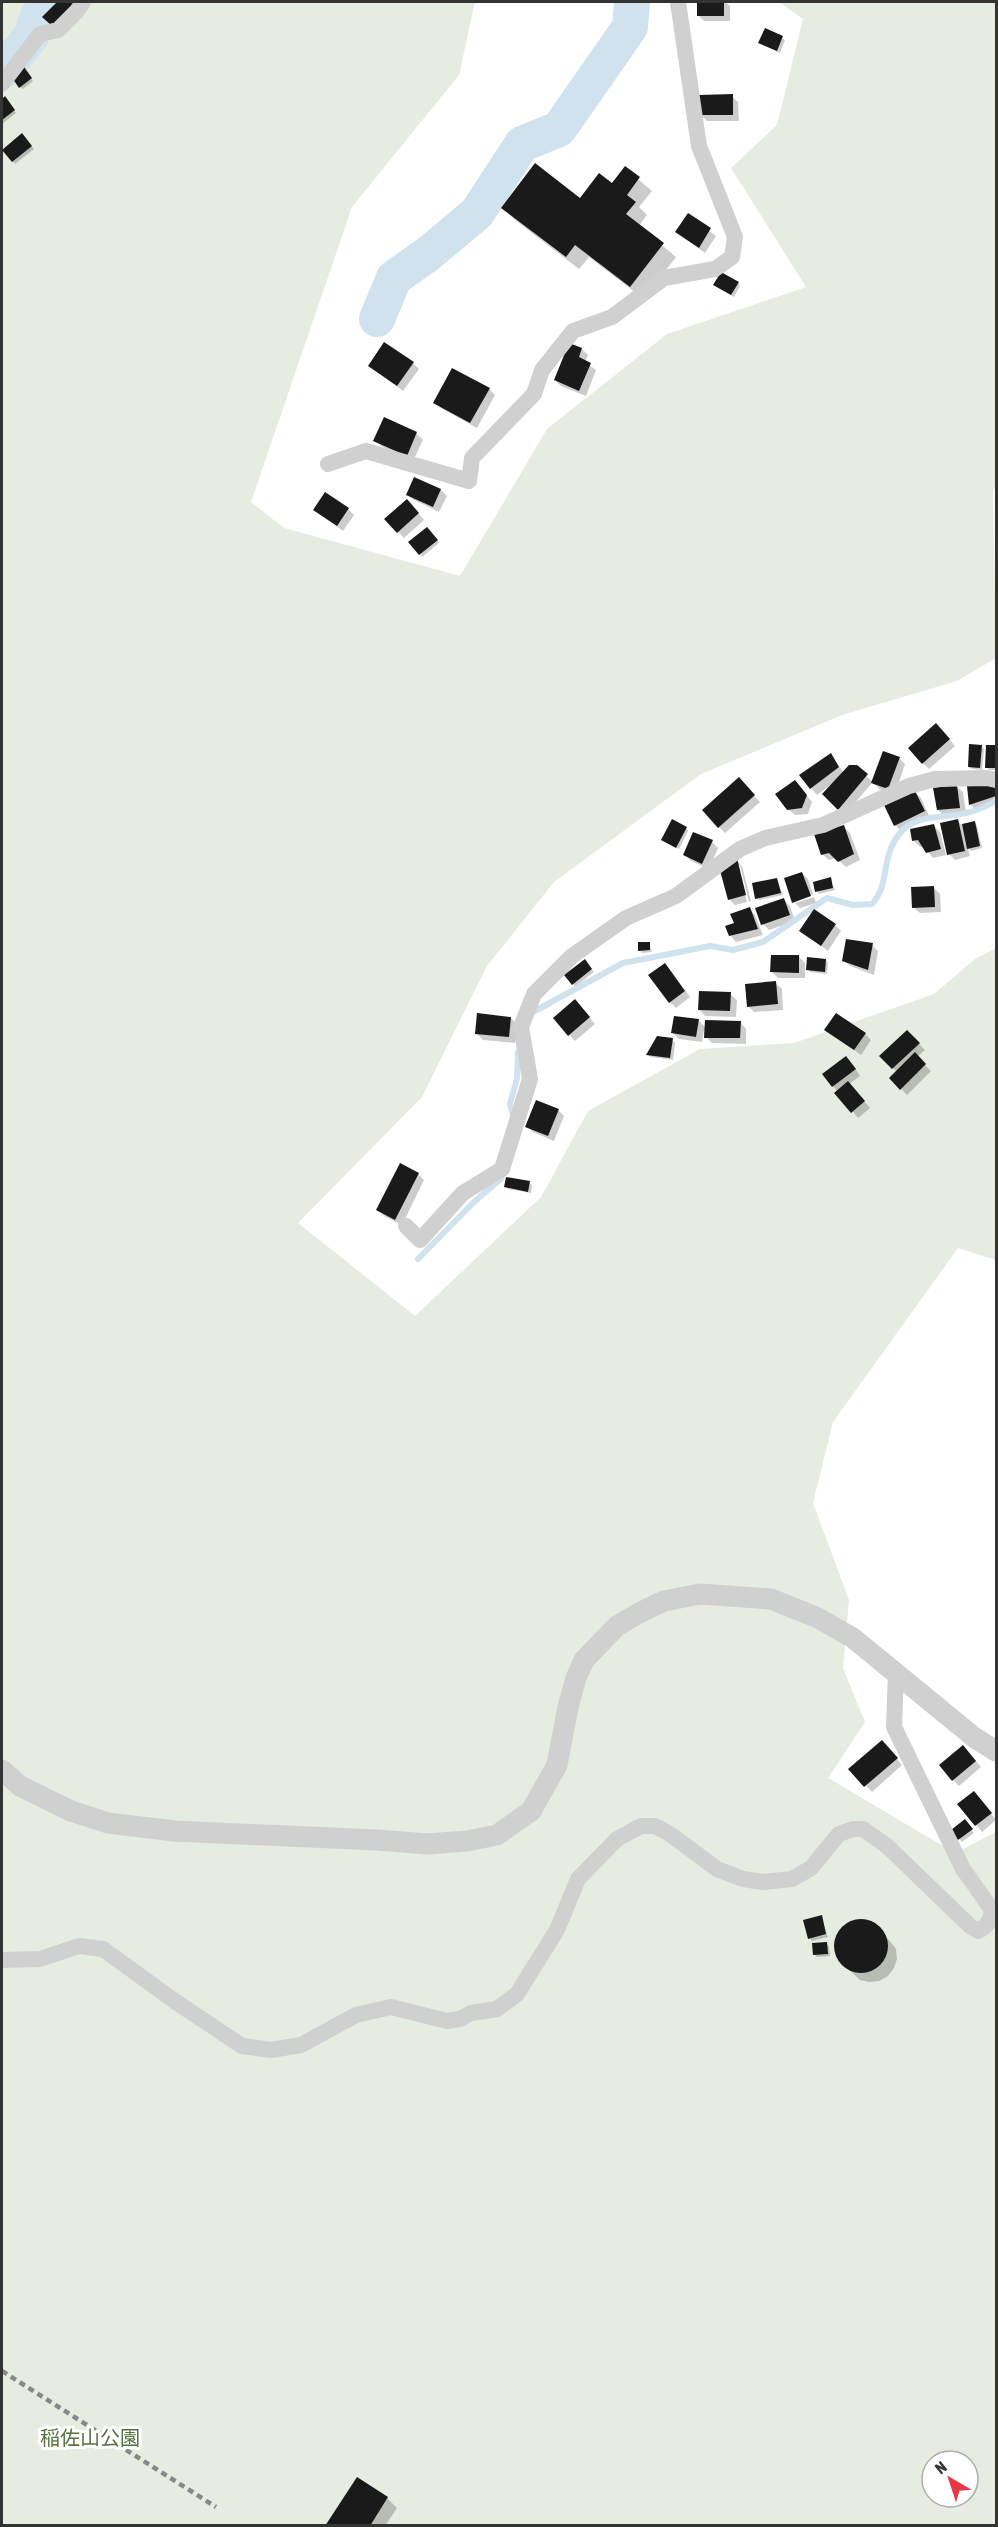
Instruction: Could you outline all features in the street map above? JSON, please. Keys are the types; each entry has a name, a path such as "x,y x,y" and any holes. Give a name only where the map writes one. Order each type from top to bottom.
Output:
{"street":[{"path":"328,464 366,451 469,481 472,458 534,394 542,370 573,331 612,316 664,278 715,269 732,257 735,237 699,146 678,2"},
{"path":"2,84 40,34 57,30 80,6"},
{"path":"406,1226 420,1240 464,1193 502,1169 530,1079 522,1027 534,994 572,956 626,918 676,896 740,849 757,842 823,825 909,786 935,779 987,778 996,780"},
{"path":"2,1770 30,1791 71,1811 108,1823 174,1831 427,1844 467,1841 497,1835 531,1811 557,1765 568,1707 584,1660 617,1626 639,1613 664,1601 700,1594 771,1599 818,1618 853,1638 975,1737 996,1751"},
{"path":"2,1960 40,1959 79,1946 104,1949 176,2002 242,2046 271,2050 301,2044 356,2015 391,2007 447,2021 460,2019 471,2013 497,2009 516,1994 556,1930 578,1879 617,1839 641,1826 655,1826 670,1834 717,1869 743,1879 764,1882 792,1879 811,1868 839,1834 853,1828 863,1829 887,1846 970,1926 978,1931 991,1920 992,1910 963,1869 894,1727 896,1673"}],"green space":[{"name":"稲佐山公園","path":"2,2 475,2 459,75 352,207 251,502 284,528 460,576 547,429 667,334 806,287 731,168 777,125 803,19 779,2 996,2 996,486 993,490 996,658 957,681 842,715 701,774 554,882 487,966 422,1097 298,1223 415,1316 541,1197 588,1111 700,1049 794,1043 934,994 975,959 996,948 996,1260 958,1248 833,1422 813,1503 849,1600 843,1668 865,1722 828,1778 955,1853 996,1832 996,2525 2,2526"}],"building":[{"path":"57,2 74,3 52,26 42,17"},
{"path":"697,2 724,2 724,16 697,16"},
{"path":"765,28 783,36 777,51 758,43"},
{"path":"24,67 32,78 19,88 11,76"},
{"path":"733,94 733,115 699,115 699,95"},
{"path":"5,96 15,110 2,120 2,99"},
{"path":"22,133 32,146 12,162 2,150"},
{"path":"535,163 580,198 599,173 612,183 625,166 640,177 627,195 636,202 626,214 664,243 630,287 575,245 566,257 501,208"},
{"path":"688,213 711,228 699,248 675,232"},
{"path":"721,272 739,282 731,295 713,285"},
{"path":"384,342 414,362 397,386 368,366"},
{"path":"569,343 582,348 579,357 591,363 579,391 554,380"},
{"path":"452,368 490,388 470,423 433,403"},
{"path":"384,417 417,432 407,456 373,441"},
{"path":"414,477 441,489 433,507 406,495"},
{"path":"325,492 349,508 337,526 313,510"},
{"path":"407,499 419,513 397,533 384,519"},
{"path":"427,527 438,540 419,555 408,542"},
{"path":"936,723 950,739 922,764 908,748"},
{"path":"969,744 982,745 980,768 968,767"},
{"path":"986,745 996,745 996,768 985,768"},
{"path":"883,751 900,757 888,789 871,783"},
{"path":"831,753 839,767 810,789 799,775"},
{"path":"849,765 857,765 868,774 838,810 822,794"},
{"path":"739,777 755,795 718,828 702,810"},
{"path":"795,780 807,795 802,808 787,810 775,794"},
{"path":"957,785 960,808 937,810 933,788"},
{"path":"967,786 996,786 996,796 969,805"},
{"path":"915,791 925,811 894,826 884,805"},
{"path":"672,819 687,827 676,848 661,840"},
{"path":"958,819 965,851 947,855 940,823"},
{"path":"975,821 980,846 967,849 962,824"},
{"path":"934,824 941,849 926,853 918,840 912,841 910,829"},
{"path":"844,825 854,854 838,862 829,853 821,855 814,834"},
{"path":"693,832 713,840 702,864 683,855"},
{"path":"737,858 746,895 728,900 718,863"},
{"path":"802,872 811,896 792,903 784,878"},
{"path":"831,877 833,888 815,892 813,882"},
{"path":"777,878 781,893 755,899 752,883"},
{"path":"934,886 935,907 912,908 911,887"},
{"path":"784,898 790,915 761,925 755,908"},
{"path":"750,907 758,929 729,936 725,926 734,923 730,914"},
{"path":"814,909 836,924 821,946 799,931"},
{"path":"846,939 873,943 868,970 842,961"},
{"path":"638,942 650,942 650,950 638,951"},
{"path":"771,955 799,955 799,973 770,972"},
{"path":"807,957 826,959 825,972 806,970"},
{"path":"585,959 592,969 572,985 564,975"},
{"path":"665,963 685,991 669,1003 648,975"},
{"path":"776,981 778,1004 747,1007 745,984"},
{"path":"699,991 731,992 730,1011 698,1010"},
{"path":"575,999 590,1017 568,1036 553,1018"},
{"path":"477,1013 511,1017 509,1037 475,1034"},
{"path":"836,1013 866,1033 854,1050 824,1030"},
{"path":"674,1016 699,1019 696,1037 671,1033"},
{"path":"705,1020 741,1021 740,1038 704,1038"},
{"path":"907,1030 920,1043 892,1069 879,1056"},
{"path":"657,1036 673,1038 670,1058 646,1055"},
{"path":"915,1052 926,1064 900,1090 889,1078"},
{"path":"846,1056 856,1069 832,1087 822,1074"},
{"path":"848,1081 865,1101 851,1113 834,1093"},
{"path":"536,1100 559,1109 548,1136 525,1127"},
{"path":"400,1163 419,1173 395,1220 376,1210"},
{"path":"506,1177 530,1181 528,1192 504,1187"},
{"path":"882,1740 898,1758 864,1787 848,1769"},
{"path":"963,1745 976,1761 952,1781 939,1765"},
{"path":"974,1791 992,1813 975,1826 957,1804"},
{"path":"965,1819 973,1829 958,1840 951,1830"},
{"path":"822,1915 826,1934 808,1939 803,1920"},
{"path":"861,1919 871,1921 880,1927 886,1936 888,1946 886,1956 880,1965 871,1971 861,1973 851,1971 842,1965 836,1956 834,1946 836,1936 842,1927 851,1921"},
{"path":"827,1942 828,1954 813,1955 812,1943"},
{"path":"357,2477 388,2497 370,2526 325,2526"}],"waterway":[{"path":"5,69 31,36 38,16 53,2"},
{"path":"377,319 394,278 428,254 477,213 522,144 559,129 630,27 632,2"},
{"path":"533,1012 623,963 710,946 733,950 763,942 827,898 853,905 872,904 880,891 891,848 905,828 922,819 974,811 996,801"},
{"path":"513,1115 510,1104 517,1079 518,1052"},
{"path":"418,1259 475,1201 501,1179 503,1173"}],"railway":[{"path":"2,2371 216,2507"}]}
